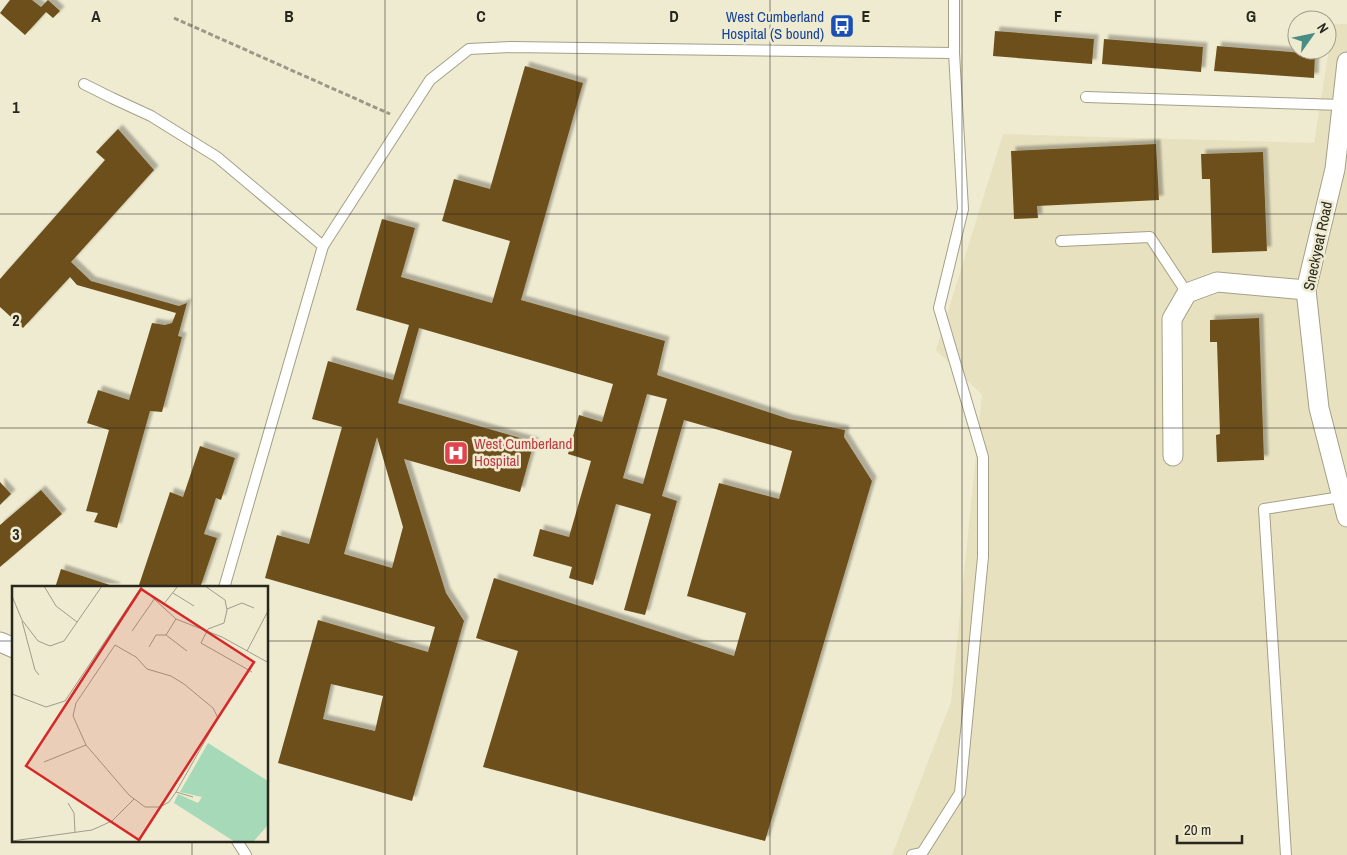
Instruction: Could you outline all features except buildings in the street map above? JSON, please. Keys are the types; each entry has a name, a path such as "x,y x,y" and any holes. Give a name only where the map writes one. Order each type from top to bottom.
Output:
{"street":[{"name":"Sneckyeat Road","path":"1347,62 1342,105 1341,170 1306,290 1319,408 1344,497 1347,517"},
{"path":"1173,456 1172,319 1187,293 1217,282 1306,290"},
{"path":"0,642 12,647"}],"lane":[{"path":"912,855 922,853 960,793 983,556 983,458 939,308 963,208 954,53 954,0"},
{"path":"225,586 323,246 430,80 469,49 511,46 954,53"},
{"path":"84,84 151,116 217,157 323,246"},
{"path":"1086,97 1342,105"},
{"path":"1061,241 1150,237 1187,293"},
{"path":"1286,855 1264,509 1344,497"},
{"path":"238,842 246,855"}],"path":[{"path":"174,18 405,120"}],"shaded area":[{"path":"1337,24 1347,24 1347,855 892,855 951,702 982,395 936,350 1003,134 1314,143 1327,60 1337,60"}],"place":[{"name":"West Cumberland Hospital (S bound)","path":"842,26"},
{"name":"West Cumberland Hospital","path":"456,453"}]}
